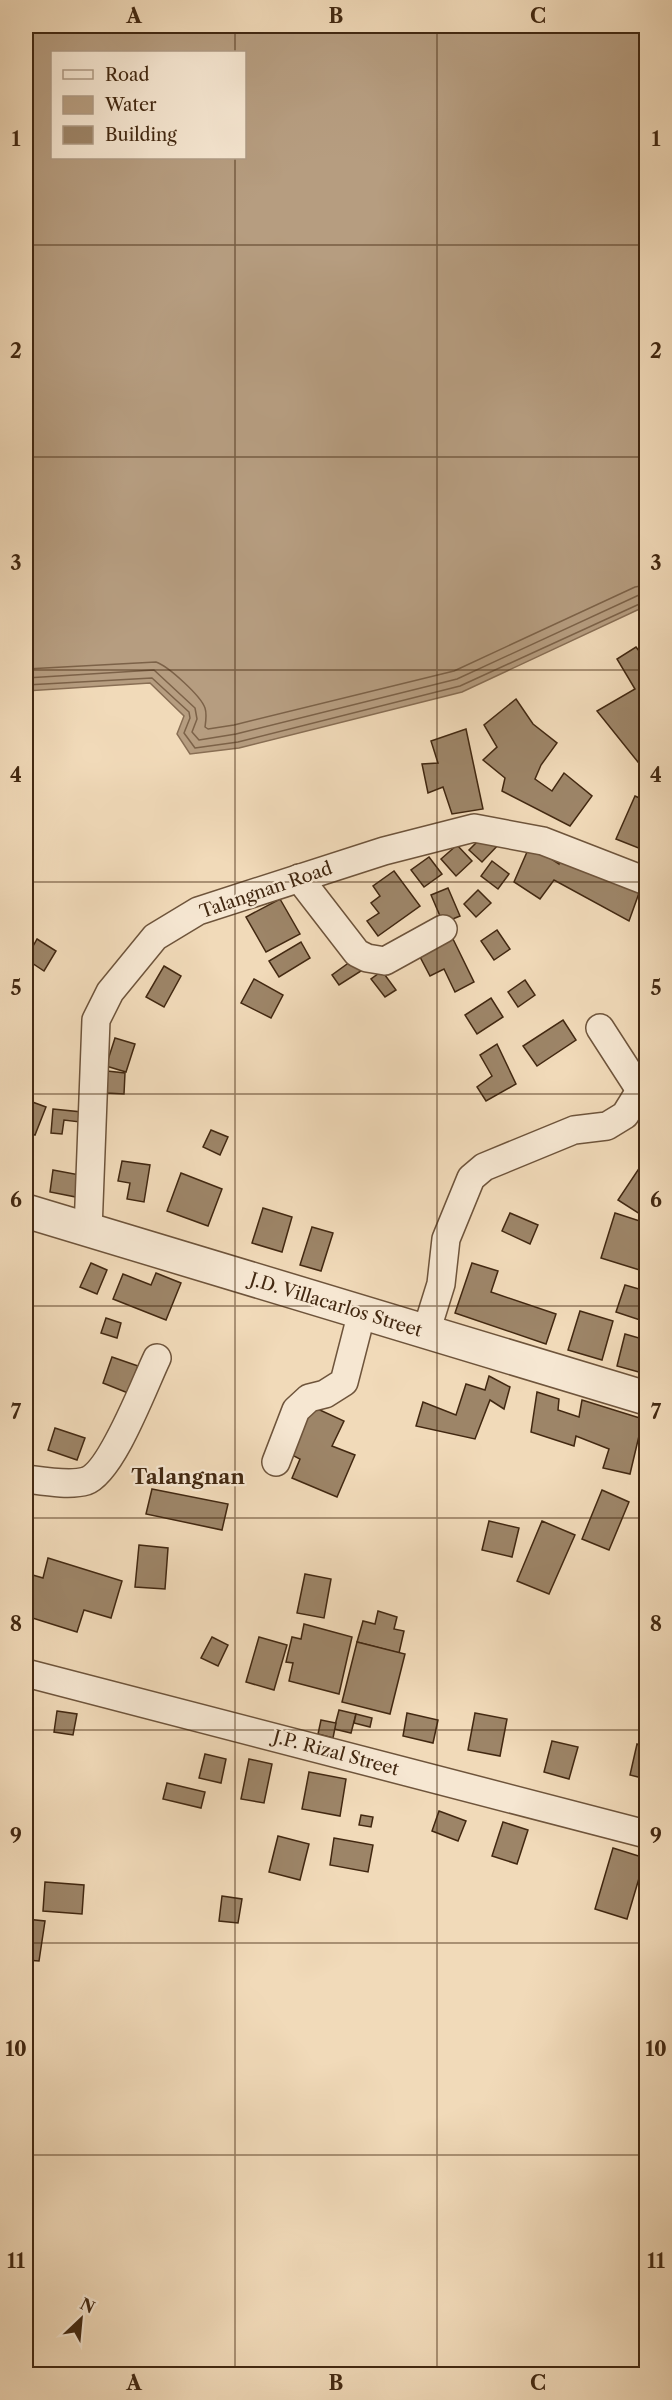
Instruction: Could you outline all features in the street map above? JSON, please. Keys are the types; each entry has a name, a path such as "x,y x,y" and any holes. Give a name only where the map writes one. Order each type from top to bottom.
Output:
{"street":[{"name":"Talangnan Road","path":"88,1230 96,1020 110,992 155,937 198,911 384,851 474,828 543,841 646,881"},
{"path":"299,878 357,953 367,958 385,961 443,929"},
{"path":"426,1332 441,1284 446,1239 471,1178 484,1167 574,1130 607,1126 625,1115 644,1085 600,1028"},
{"name":"J.D. Villacarlos Street","path":"26,1211 646,1398"},
{"path":"276,1462 296,1410 309,1398 326,1394 344,1382 362,1312"},
{"path":"26,1479 52,1482 86,1481 100,1472 116,1447 157,1358"},
{"name":"J.P. Rizal Street","path":"26,1673 646,1834"}],"water":[{"path":"26,26 646,26 646,606 462,692 239,748 190,754 177,734 184,716 150,683 26,691"}],"building":[{"path":"636,647 646,660 646,772 597,711 635,689 617,659"},
{"path":"516,699 533,724 557,743 541,765 535,779 552,791 564,773 592,796 570,826 502,791 505,778 483,760 497,747 484,725"},
{"path":"466,729 483,809 452,814 443,787 428,793 422,764 438,763 431,741"},
{"path":"635,796 646,801 646,851 616,839"},
{"path":"487,832 500,843 482,862 469,850"},
{"path":"457,845 472,861 456,876 441,859"},
{"path":"530,845 559,864 562,852 639,893 629,921 554,880 540,899 514,882"},
{"path":"429,857 442,874 424,887 411,870"},
{"path":"492,861 509,874 498,889 481,876"},
{"path":"394,871 420,906 378,936 367,921 379,913 371,903 380,896 373,886"},
{"path":"448,888 460,916 443,923 431,895"},
{"path":"478,890 491,903 476,917 464,904"},
{"path":"280,899 300,934 266,952 246,917"},
{"path":"497,930 510,949 494,960 481,941"},
{"path":"452,937 474,982 455,992 444,969 430,976 418,953"},
{"path":"37,939 56,951 44,971 26,959"},
{"path":"301,942 310,958 279,977 269,961"},
{"path":"354,959 361,971 339,985 332,975"},
{"path":"164,966 181,976 164,1007 146,997"},
{"path":"382,971 396,990 385,997 371,979"},
{"path":"254,979 283,995 271,1018 241,1003"},
{"path":"525,980 535,995 518,1007 508,992"},
{"path":"491,998 503,1017 477,1034 465,1015"},
{"path":"563,1020 576,1040 537,1066 523,1046"},
{"path":"115,1038 135,1044 126,1072 106,1066"},
{"path":"497,1044 516,1084 486,1101 477,1087 492,1076 480,1055"},
{"path":"107,1071 125,1073 124,1094 106,1093"},
{"path":"27,1100 46,1107 35,1135 26,1132"},
{"path":"53,1109 82,1112 80,1122 64,1120 62,1134 51,1133"},
{"path":"211,1130 228,1137 220,1155 203,1147"},
{"path":"646,1158 646,1218 618,1200"},
{"path":"122,1161 150,1165 144,1202 127,1199 130,1183 118,1181"},
{"path":"53,1170 80,1175 76,1197 50,1192"},
{"path":"181,1173 222,1189 208,1226 167,1211"},
{"path":"263,1208 292,1217 282,1252 252,1243"},
{"path":"510,1213 538,1225 530,1244 502,1231"},
{"path":"615,1213 646,1223 646,1272 601,1258"},
{"path":"312,1227 333,1233 321,1271 300,1265"},
{"path":"91,1263 107,1270 97,1294 80,1287"},
{"path":"472,1263 498,1271 491,1292 556,1314 546,1344 455,1313"},
{"path":"156,1273 181,1283 166,1320 113,1299 123,1274 151,1285"},
{"path":"625,1285 646,1291 646,1322 616,1312"},
{"path":"580,1311 613,1321 602,1360 568,1350"},
{"path":"106,1318 121,1323 117,1338 101,1333"},
{"path":"625,1334 646,1340 646,1374 617,1366"},
{"path":"112,1357 138,1366 128,1393 103,1383"},
{"path":"489,1376 510,1387 504,1409 490,1400 475,1439 416,1426 423,1402 456,1415 466,1384 485,1390"},
{"path":"537,1392 559,1399 558,1410 579,1417 582,1400 643,1419 630,1474 603,1468 609,1449 576,1436 574,1446 531,1432"},
{"path":"309,1405 344,1421 332,1446 355,1455 337,1497 292,1478 300,1459 288,1453"},
{"path":"55,1428 85,1438 77,1460 48,1450"},
{"path":"152,1489 228,1504 222,1530 146,1514"},
{"path":"602,1490 629,1502 609,1550 582,1539"},
{"path":"489,1521 519,1528 512,1557 482,1550"},
{"path":"542,1521 575,1535 549,1594 517,1581"},
{"path":"139,1545 168,1548 165,1589 135,1587"},
{"path":"48,1558 122,1581 111,1618 84,1610 77,1632 26,1616 26,1573 43,1578"},
{"path":"305,1574 331,1579 324,1618 297,1613"},
{"path":"378,1611 397,1617 394,1629 404,1631 399,1653 357,1642 363,1621 375,1624"},
{"path":"304,1624 352,1637 339,1694 289,1681 293,1663 286,1662 292,1637 301,1639"},
{"path":"212,1637 228,1645 218,1666 201,1658"},
{"path":"259,1637 287,1645 274,1690 246,1682"},
{"path":"357,1642 405,1654 390,1714 342,1702"},
{"path":"339,1710 356,1714 351,1733 334,1729"},
{"path":"57,1711 77,1714 73,1735 54,1732"},
{"path":"407,1713 438,1720 433,1743 403,1736"},
{"path":"475,1713 507,1719 500,1756 468,1750"},
{"path":"356,1714 372,1718 370,1727 354,1723"},
{"path":"321,1720 336,1723 333,1738 318,1734"},
{"path":"552,1741 578,1747 569,1779 544,1772"},
{"path":"637,1744 646,1747 646,1779 630,1775"},
{"path":"205,1754 226,1759 221,1783 199,1778"},
{"path":"249,1759 272,1764 264,1803 241,1799"},
{"path":"309,1772 346,1779 340,1816 302,1809"},
{"path":"167,1783 205,1792 201,1808 163,1799"},
{"path":"439,1811 466,1821 458,1841 432,1831"},
{"path":"361,1815 373,1817 371,1827 359,1825"},
{"path":"503,1822 528,1830 517,1864 492,1856"},
{"path":"278,1836 309,1844 300,1880 269,1872"},
{"path":"334,1838 373,1845 368,1872 330,1865"},
{"path":"613,1848 645,1858 627,1919 595,1909"},
{"path":"45,1882 84,1885 82,1914 43,1911"},
{"path":"222,1896 242,1899 238,1923 219,1921"},
{"path":"26,1919 45,1921 39,1961 26,1960"},
{"path":"620,2371 646,2374 620,2374"}],"district":[{"name":"Talangnan","path":"188,1477"}]}
